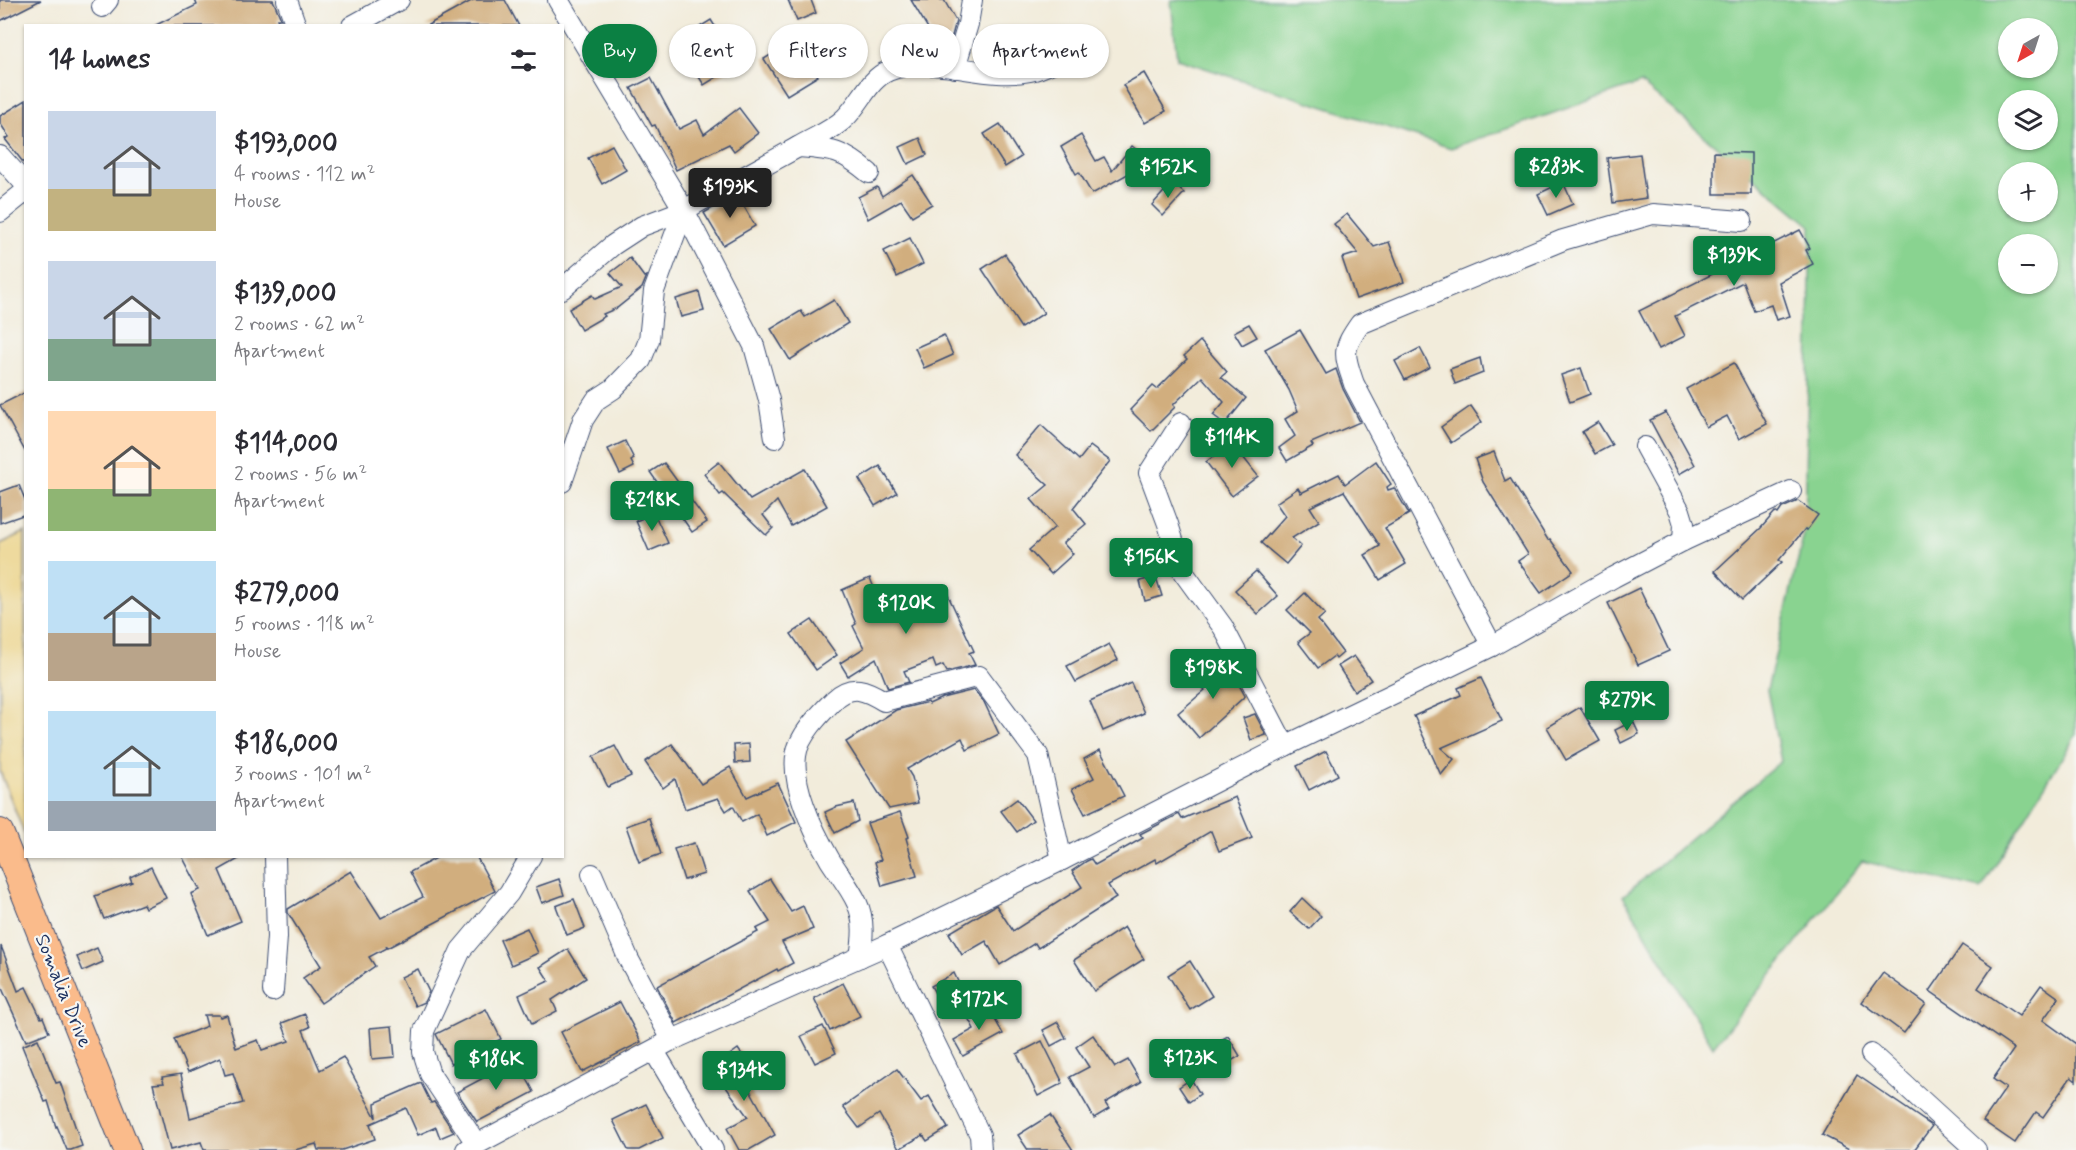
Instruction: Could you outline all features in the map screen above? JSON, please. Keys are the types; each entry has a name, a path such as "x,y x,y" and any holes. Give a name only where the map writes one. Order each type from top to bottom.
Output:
{"main road":[{"name":"Somalia Drive","path":"0,832 127,1150"},
{"name":"Somalia Drive","path":"0,873 57,1008 111,1150"}],"street":[{"path":"287,0 295,24"},
{"path":"356,24 399,0"},
{"path":"558,0 684,210 754,346 769,400 775,438"},
{"path":"960,51 972,0"},
{"path":"564,287 613,245 642,226 684,210 844,120 870,86 880,78"},
{"path":"798,147 832,150 851,158 869,173"},
{"path":"0,156 24,183"},
{"path":"0,212 24,193"},
{"path":"564,476 584,420 596,400 613,389 641,360 650,340 654,291 684,210"},
{"path":"1492,646 1354,384 1345,356 1347,342 1360,324 1563,240 1653,214 1742,221"},
{"path":"1181,423 1149,472 1153,487 1168,524 1183,572 1223,627 1285,746"},
{"path":"1645,447 1680,511 1684,524 1683,541"},
{"path":"530,858 509,893 461,950 424,1032 423,1052 430,1074 471,1147 672,1040 887,945 1062,860 1285,746 1492,646 1683,541 1791,491"},
{"path":"860,957 863,929 858,903 829,858 809,818 798,784 796,754 808,728 838,696 854,689 866,690 884,701 979,676 1038,755 1062,860"},
{"path":"273,991 278,937 275,858"},
{"path":"592,874 629,960 672,1040"},
{"path":"887,945 980,1135 981,1150"},
{"path":"654,1051 713,1150"},
{"path":"1871,1054 1976,1150"}],"green space":[{"path":"1171,0 2076,0 2076,735 1981,889 1862,861 1713,1047 1623,896 1781,761 1767,690 1805,530 1811,226 1641,83 1451,148 1177,59"}],"sand":[{"path":"24,532 24,833 0,771 0,544"}],"building":[{"path":"0,0 41,0 0,21"},
{"path":"195,0 273,0 281,19 277,19 279,24 158,24 197,5"},
{"path":"473,0 505,0 518,24 430,24"},
{"path":"788,0 811,0 816,13 797,21"},
{"path":"911,0 944,0 956,21 955,24 925,24"},
{"path":"1144,73 1166,111 1145,123 1123,85"},
{"path":"651,78 679,129 697,120 704,134 739,108 758,133 734,151 729,144 676,170 655,125 652,126 631,88"},
{"path":"700,78 715,78 704,85"},
{"path":"776,78 815,78 787,95"},
{"path":"24,101 24,163 5,139 9,137 0,123 0,116"},
{"path":"1000,124 1021,157 1005,167 984,134"},
{"path":"1081,135 1096,161 1104,157 1112,171 1132,146 1146,157 1135,170 1092,194 1079,172 1076,174 1061,147"},
{"path":"920,138 927,155 908,164 900,147"},
{"path":"612,145 626,170 602,184 588,158"},
{"path":"1714,152 1751,153 1751,194 1714,194"},
{"path":"1640,154 1646,198 1613,203 1607,158"},
{"path":"913,175 932,204 912,216 901,200 868,219 858,197 877,187 882,196"},
{"path":"1563,182 1573,204 1548,215 1538,194"},
{"path":"1172,183 1184,193 1163,216 1152,205"},
{"path":"737,194 755,226 723,245 704,213"},
{"path":"1347,214 1374,247 1389,242 1404,282 1356,299 1342,258 1358,253 1334,224"},
{"path":"1800,230 1810,248 1806,250 1813,264 1779,282 1790,316 1776,320 1771,305 1754,311 1743,282 1675,316 1685,336 1659,349 1639,311"},
{"path":"910,238 923,264 897,277 884,251"},
{"path":"1005,254 1044,313 1021,328 982,269"},
{"path":"630,258 644,277 647,276 642,288 617,308 603,314 605,316 581,330 569,309 592,295 595,299 622,287 610,273"},
{"path":"699,292 704,311 681,317 676,299"},
{"path":"834,300 848,323 790,360 771,329 801,311 805,317"},
{"path":"1249,324 1257,337 1242,345 1234,332"},
{"path":"1300,330 1326,374 1336,369 1343,389 1360,422 1311,443 1313,446 1287,461 1279,448 1295,436 1285,419 1298,411 1289,390 1265,349"},
{"path":"944,335 953,355 924,368 915,348"},
{"path":"1200,341 1227,372 1221,377 1246,398 1225,424 1213,415 1224,402 1202,377 1173,405 1175,407 1151,431 1130,410 1153,386 1157,389 1187,359 1184,356"},
{"path":"1420,348 1430,367 1405,380 1395,361"},
{"path":"1480,358 1483,373 1455,384 1450,369"},
{"path":"1734,363 1767,424 1739,439 1727,416 1706,427 1686,389"},
{"path":"1581,368 1590,394 1570,402 1561,375"},
{"path":"24,393 24,449 0,405"},
{"path":"1471,406 1482,422 1451,443 1441,427"},
{"path":"1666,412 1695,465 1679,474 1650,420"},
{"path":"1598,422 1612,445 1595,454 1582,432"},
{"path":"1041,425 1079,460 1090,446 1110,461 1073,508 1086,524 1063,543 1073,554 1051,574 1029,550 1055,527 1031,499 1048,485 1015,455"},
{"path":"625,441 634,459 631,461 634,467 620,474 608,449"},
{"path":"1232,443 1258,476 1232,496 1206,462"},
{"path":"1494,452 1505,481 1510,478 1548,540 1550,539 1573,571 1541,593 1518,561 1528,554 1483,482 1475,459"},
{"path":"1376,461 1391,484 1387,487 1388,490 1394,488 1409,514 1385,528 1406,564 1380,580 1365,555 1380,546 1344,491 1310,507 1319,521 1292,538 1301,546 1286,564 1261,543 1285,516 1276,503 1298,488 1301,493 1339,474 1345,484"},
{"path":"719,462 750,500 805,469 827,506 791,526 777,501 763,515 773,528 766,535 723,493 720,495 704,474"},
{"path":"664,463 707,522 692,532 650,472"},
{"path":"880,466 897,493 875,506 859,479"},
{"path":"19,485 24,497 24,515 0,523 0,492"},
{"path":"1798,501 1818,515 1779,560 1782,562 1742,600 1715,571 1775,512 1778,514 1782,508"},
{"path":"654,513 668,543 649,551 636,521"},
{"path":"1256,571 1278,596 1258,614 1235,590"},
{"path":"1156,577 1162,596 1145,601 1140,581"},
{"path":"870,578 886,617 946,591 974,651 969,653 975,665 947,672 943,665 936,668 933,660 904,671 909,682 888,688 876,658 848,676 840,663 864,648 853,626 856,624 842,590"},
{"path":"1639,588 1669,651 1638,665 1608,603"},
{"path":"1305,593 1325,614 1318,620 1343,653 1336,659 1334,656 1318,668 1298,642 1310,633 1287,610"},
{"path":"812,620 837,655 816,670 791,634"},
{"path":"1109,644 1118,660 1076,682 1067,666"},
{"path":"1354,656 1371,680 1354,691 1338,666"},
{"path":"1225,659 1245,696 1199,738 1178,713 1205,690 1199,684"},
{"path":"1481,678 1502,721 1441,748 1454,759 1441,775 1414,716 1461,695 1458,688"},
{"path":"1131,683 1144,713 1103,731 1090,701"},
{"path":"974,690 984,702 999,734 967,750 962,738 907,769 912,777 918,803 889,809 846,742 896,710 928,702 929,704 942,698"},
{"path":"1580,707 1600,741 1566,760 1547,727"},
{"path":"1255,714 1266,735 1251,740 1243,718"},
{"path":"1633,721 1639,734 1621,743 1615,730"},
{"path":"672,744 701,784 730,767 747,797 778,783 796,822 767,836 757,814 742,822 733,806 726,811 718,798 685,809 675,779 663,788 645,762"},
{"path":"749,744 750,762 735,763 734,745"},
{"path":"615,746 631,776 608,787 593,757"},
{"path":"1100,750 1124,796 1085,814 1072,789 1094,778 1084,759"},
{"path":"1326,751 1338,775 1309,790 1297,766"},
{"path":"1235,797 1252,838 1219,851 1211,831 1157,863 1155,859 1108,885 1116,898 1038,948 1035,943 1000,965 986,941 962,955 949,933 996,905 1013,931 1082,887 1072,871 1087,861 1091,859 1095,865 1143,838 1140,834 1179,814 1182,819"},
{"path":"1017,799 1033,820 1017,832 1001,811"},
{"path":"854,803 858,821 835,833 825,812"},
{"path":"900,812 909,837 906,838 917,876 882,886 875,862 881,860 867,823"},
{"path":"649,818 661,854 639,862 626,826"},
{"path":"694,843 704,874 684,880 674,849"},
{"path":"183,858 240,858 219,870 241,921 208,935 191,894 200,890"},
{"path":"436,858 477,858 495,891 387,948 385,946 386,948 369,957 375,966 321,1003 303,978 321,966 288,913 288,909 351,871 381,918 423,897 410,872"},
{"path":"151,867 166,898 145,908 143,904 104,919 95,896 132,882 130,877"},
{"path":"559,879 564,895 542,903 536,887"},
{"path":"770,879 791,912 803,906 813,929 782,942 793,963 778,971 777,969 676,1023 657,986 758,932 756,929 770,922 750,891"},
{"path":"1302,898 1321,916 1309,929 1290,912"},
{"path":"574,899 585,928 567,935 556,906"},
{"path":"1124,927 1144,959 1094,991 1074,960"},
{"path":"527,928 538,953 511,965 500,940"},
{"path":"1962,945 1993,966 1978,988 2019,1016 2041,985 2059,998 2043,1020 2076,1044 2076,1081 2071,1077 2043,1117 2036,1112 2015,1143 1983,1121 2006,1088 1993,1079 2014,1049 1930,991"},
{"path":"1,946 18,991 26,987 49,1032 26,1041 0,984"},
{"path":"97,948 103,962 83,971 77,957"},
{"path":"568,949 586,978 552,1000 557,1011 532,1024 519,995 549,981 540,967"},
{"path":"1190,961 1212,996 1190,1010 1168,975"},
{"path":"418,969 429,992 424,1002 415,1006 401,977"},
{"path":"954,973 960,986 938,998 931,986"},
{"path":"1883,973 1926,1004 1904,1033 1862,1002"},
{"path":"843,983 860,1016 830,1031 814,998"},
{"path":"620,1002 641,1042 582,1072 561,1032"},
{"path":"987,1005 1003,1034 963,1056 954,1040 974,1029 967,1016"},
{"path":"486,1009 501,1039 451,1064 436,1034"},
{"path":"305,1014 310,1027 303,1030 320,1070 343,1057 376,1118 375,1103 421,1083 431,1103 434,1102 454,1132 440,1138 436,1127 418,1135 406,1108 370,1124 375,1139 342,1150 318,1150 316,1144 295,1150 204,1150 201,1142 170,1150 153,1084 164,1083 162,1077 181,1074 190,1118 243,1103 233,1073 225,1075 220,1058 188,1072 174,1039 207,1026 204,1015 219,1015 220,1017 227,1015 236,1048 258,1040 262,1050 289,1041 282,1023"},
{"path":"1058,1022 1066,1038 1051,1046 1043,1030"},
{"path":"392,1026 395,1057 372,1059 370,1028"},
{"path":"823,1026 836,1053 815,1063 801,1036"},
{"path":"1093,1035 1115,1067 1128,1060 1141,1082 1105,1103 1109,1109 1094,1118 1070,1077 1089,1067 1076,1047"},
{"path":"1228,1036 1240,1056 1222,1066 1211,1045"},
{"path":"38,1039 56,1083 60,1082 82,1146 71,1150 67,1150 56,1127 48,1101 45,1102 22,1046"},
{"path":"1042,1041 1063,1083 1038,1096 1017,1054"},
{"path":"738,1049 760,1080 749,1088 775,1135 749,1150 739,1150 727,1128 748,1117 712,1068"},
{"path":"517,1060 534,1092 477,1122 457,1092"},
{"path":"897,1069 921,1101 929,1096 948,1128 927,1141 923,1135 899,1149 879,1114 859,1128 843,1107"},
{"path":"1857,1075 1932,1126 1914,1150 1851,1150 1822,1135"},
{"path":"1191,1079 1200,1094 1189,1102 1179,1087"},
{"path":"646,1104 663,1138 639,1150 628,1150 613,1120"},
{"path":"1050,1115 1073,1150 1028,1150 1018,1135"}]}
